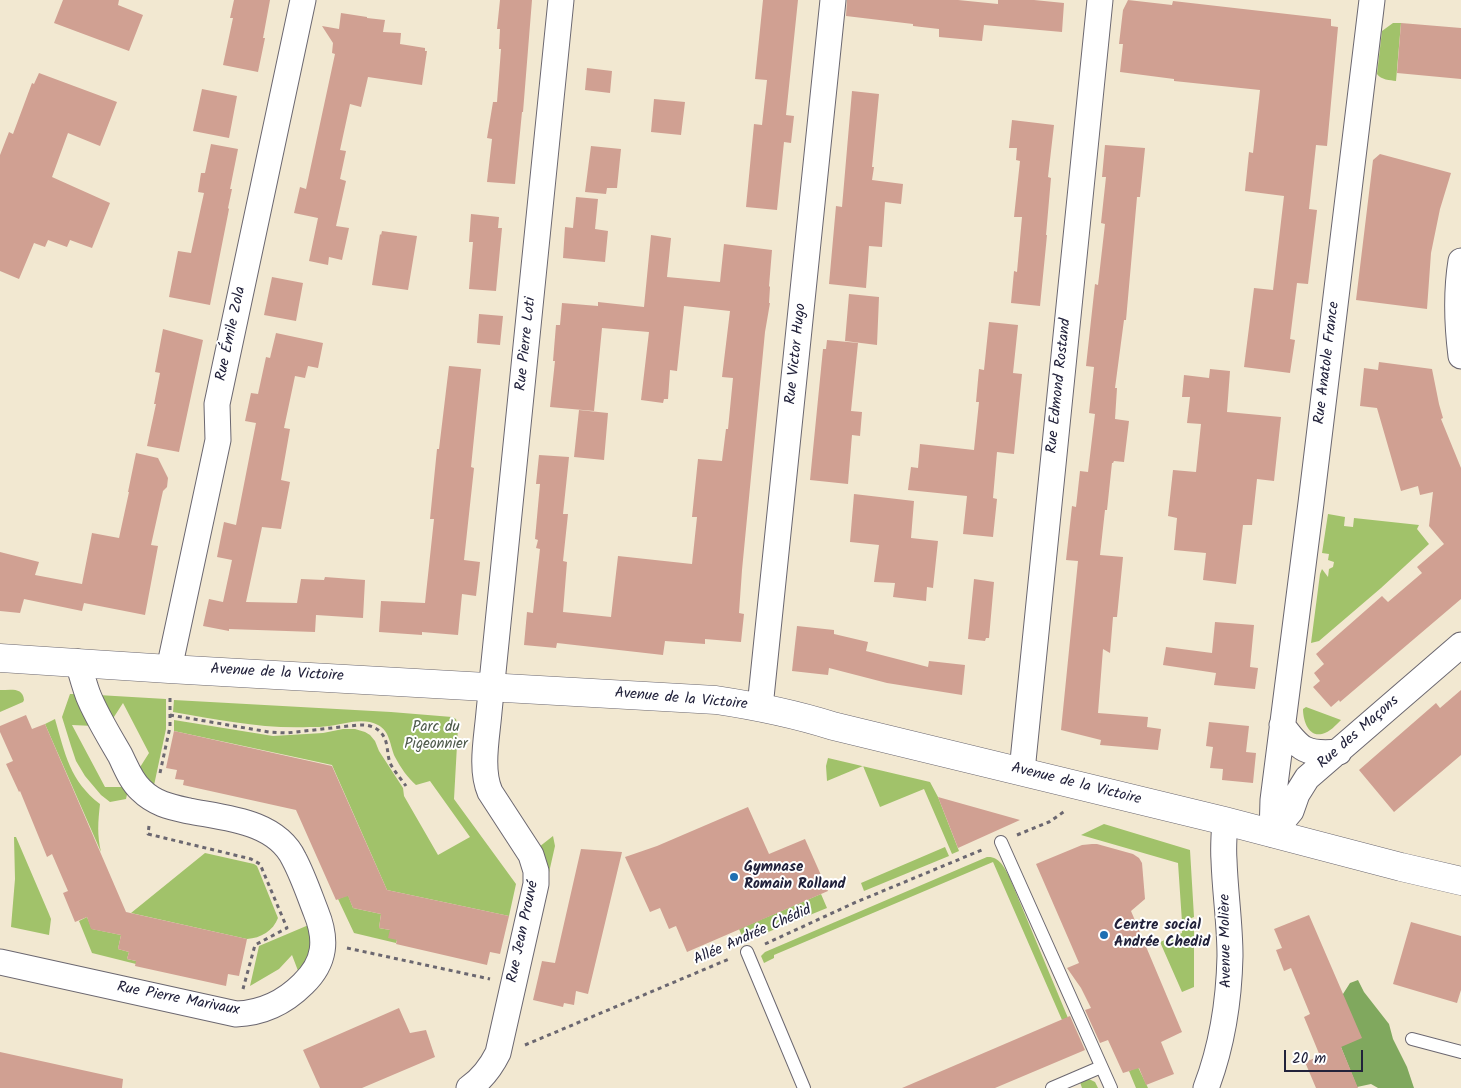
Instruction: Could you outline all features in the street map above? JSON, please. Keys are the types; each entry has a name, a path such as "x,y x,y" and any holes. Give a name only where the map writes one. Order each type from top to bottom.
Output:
{"street":[{"name":"Rue Émile Zola","path":"169,669 218,440 217,404 303,0"},
{"name":"Rue Pierre Loti","path":"492,688 561,0"},
{"name":"Rue Victor Hugo","path":"760,707 833,0"},
{"name":"Rue Edmond Rostand","path":"1022,772 1024,736 1100,0"},
{"name":"Rue Anatole France","path":"1272,834 1272,806 1372,0"},
{"path":"1461,261 1458,312 1461,356"},
{"name":"Rue des Maçons","path":"1272,834 1291,811 1297,794 1308,778 1461,645"},
{"name":"Avenue de la Victoire","path":"0,658 716,700 760,707 810,719 1225,821 1401,868 1461,881"},
{"name":"Rue Pierre Marivaux","path":"0,962 236,1014 252,1013 277,1004 298,989 313,973 320,960 323,943 320,924 294,858 284,845 260,828 246,822 169,806 155,801 138,788 88,696 78,662"},
{"name":"Rue Jean Prouvé","path":"469,1088 487,1071 494,1061 501,1043 536,884 536,871 531,855 486,784 484,771 492,688"},
{"path":"1282,725 1295,743 1302,748 1317,752 1338,752"},
{"name":"Avenue Molière","path":"1206,1088 1222,1035 1228,995 1230,954 1224,858 1225,821"}],"lane":[{"path":"1001,842 1111,1088"},
{"path":"747,952 804,1088"},
{"path":"1412,1039 1461,1052"},
{"path":"1052,1088 1101,1067"}],"path":[{"path":"170,696 170,727 148,834 256,861 260,864 287,928 255,945 236,1014"},
{"path":"170,715 269,732 287,733 358,725 370,726 381,731 387,745 391,763 406,786"},
{"name":"Allée Andrée Chédid","path":"501,1043 524,1046 747,952 854,903 1049,822 1066,811"},
{"path":"323,943 495,980"}],"green space":[{"path":"1393,23 1401,23 1396,81 1383,79 1377,74 1382,31"},
{"path":"1328,514 1345,517 1344,526 1353,527 1354,518 1419,525 1417,529 1429,544 1319,641 1311,643 1320,574 1322,569 1328,577 1329,569 1333,567 1334,562 1328,560 1329,554 1322,553"},
{"path":"0,690 19,691 24,700 0,712"},
{"path":"70,694 80,694 94,726 72,725 105,787 126,787 128,790 126,799 110,802 101,795 85,776 76,761 62,717"},
{"path":"98,695 166,699 166,729 153,790 137,772 149,753 123,703 110,723"},
{"name":"Parc du Pigeonnier","path":"174,700 391,712 452,717 456,719 458,727 454,799 516,884 509,916 387,890 332,765 174,731 174,720 273,736 323,733 343,729 355,729 365,732 375,741 379,751 403,788 404,796 438,855 470,837 430,781 416,785 407,776 395,757 385,731 378,725 360,721 317,727 275,727 241,723 173,712"},
{"path":"1306,707 1341,720 1325,733 1313,733 1307,727 1304,718 1303,709"},
{"path":"55,719 66,755 75,776 100,804 98,828 101,852 45,724"},
{"path":"828,758 863,766 827,781 826,766"},
{"path":"863,766 930,782 938,797 959,851 952,854 924,789 880,807"},
{"path":"1104,824 1190,850 1194,917 1182,922 1178,863 1081,835"},
{"path":"553,836 555,846 548,877 539,847"},
{"path":"14,837 16,837 51,919 49,935 11,927 15,879"},
{"path":"945,847 949,856 864,891 861,883"},
{"path":"205,853 257,866 278,918 270,930 257,937 247,939 131,913"},
{"path":"987,857 998,860 1009,876 1068,1018 1062,1020 993,862 774,955 774,958 764,963 761,956 765,952"},
{"path":"821,894 827,908 751,939 743,938 739,929"},
{"path":"348,895 353,908 381,914 379,928 390,930 397,940 396,943 354,933 338,899"},
{"path":"87,917 92,929 121,935 118,949 129,952 127,959 136,961 136,964 92,953 79,921"},
{"path":"1194,919 1194,987 1182,992 1160,942 1182,933 1182,924"},
{"path":"311,924 315,944 300,976 292,955 279,969 250,986 259,946"},
{"path":"1358,980 1364,992 1389,1024 1393,1039 1407,1067 1414,1088 1378,1088 1371,1084 1357,1087 1341,1047 1343,994 1350,983"},
{"path":"1138,1067 1148,1088 1136,1088 1129,1071"},
{"path":"1089,1079 1095,1082 1098,1088 1082,1088 1080,1082"}],"building":[{"path":"63,0 119,0 118,5 143,15 129,51 54,23"},
{"path":"234,0 270,0 258,72 223,65 233,18 230,18"},
{"path":"500,0 532,0 515,184 487,182 492,139 487,138 493,102 497,102 501,49 499,49 500,29 497,29"},
{"path":"763,0 798,0 786,115 794,116 791,143 784,142 777,210 746,207 754,124 762,125 767,80 755,79"},
{"path":"847,0 958,0 998,4 998,0 1034,0 1064,3 1062,32 984,25 982,41 939,37 939,29 846,16"},
{"path":"1128,0 1172,5 1173,1 1331,19 1331,26 1338,27 1327,146 1316,145 1309,209 1317,210 1308,284 1297,283 1290,339 1295,340 1290,373 1244,367 1254,288 1273,290 1284,196 1245,191 1249,152 1253,153 1260,90 1174,81 1174,79 1120,72 1123,44 1119,44 1123,10"},
{"path":"341,13 385,20 383,32 401,33 400,44 425,48 425,51 427,51 422,85 368,77 361,107 350,104 340,150 346,151 340,179 346,181 336,226 349,228 342,260 329,257 328,265 309,261 318,218 294,213 300,187 306,189 335,54 332,53 333,43 322,26 339,29"},
{"path":"1401,23 1461,28 1461,79 1397,73"},
{"path":"587,68 612,71 610,93 585,90"},
{"path":"39,73 117,102 100,146 68,133 52,177 110,203 92,248 70,240 67,247 48,240 45,247 34,243 19,279 0,271 0,155 9,132 13,134 32,83 34,84"},
{"path":"202,89 237,96 229,138 193,131"},
{"path":"852,91 879,94 872,180 903,184 901,204 885,202 882,247 869,246 866,288 829,284 836,206 842,207"},
{"path":"654,99 685,102 681,135 651,132"},
{"path":"1012,120 1054,125 1048,177 1051,178 1040,306 1011,303 1014,271 1017,272 1022,217 1014,217 1020,161 1016,160 1017,148 1009,148"},
{"path":"211,144 238,149 230,189 232,189 229,209 210,305 169,297 178,251 191,253 204,193 198,192 201,173 205,173"},
{"path":"1105,145 1145,148 1140,197 1137,197 1126,320 1124,320 1115,388 1117,388 1115,419 1129,421 1124,462 1114,461 1112,463 1100,555 1123,557 1117,617 1113,617 1110,653 1103,649 1098,713 1148,717 1147,727 1161,729 1158,750 1100,745 1101,740 1061,730 1078,561 1066,560 1072,506 1076,507 1080,471 1088,472 1095,414 1089,413 1094,367 1086,366 1095,284 1098,285 1105,224 1101,223 1106,177 1102,177"},
{"path":"591,146 621,149 617,188 607,188 606,194 585,192"},
{"path":"1380,154 1451,173 1440,209 1431,253 1427,309 1356,300 1373,160"},
{"path":"576,197 598,199 595,229 608,231 605,262 563,258 565,227 573,228"},
{"path":"471,214 499,217 498,228 502,228 496,291 469,289 473,242 469,242"},
{"path":"382,231 417,236 408,290 372,285"},
{"path":"651,235 671,238 667,277 720,282 724,244 772,250 769,286 770,303 765,332 742,570 739,613 744,614 741,642 705,639 705,644 665,641 663,655 557,643 556,648 524,645 527,612 533,613 540,549 536,548 538,540 535,539 540,484 536,484 539,455 569,457 563,514 568,514 563,561 567,562 563,612 611,617 618,556 692,564 697,517 692,517 698,459 722,461 726,429 728,429 733,378 722,377 730,311 684,306 677,371 670,370 668,399 664,399 663,403 641,400 649,332 602,328 594,411 550,407 555,361 553,361 556,325 560,325 562,303 598,306 598,302 644,307"},
{"path":"272,277 303,283 296,321 264,315"},
{"path":"849,294 879,297 877,345 845,341"},
{"path":"479,314 503,316 500,345 477,343"},
{"path":"989,322 1018,325 1013,373 1022,374 1014,454 997,452 993,498 997,499 993,537 963,534 967,496 908,490 911,467 918,468 920,444 974,450 979,402 976,402 979,369 984,370"},
{"path":"163,329 203,340 179,452 147,446 156,404 154,404 160,373 155,372"},
{"path":"276,333 323,343 318,368 308,366 305,378 295,376 284,428 290,429 281,480 290,482 281,529 262,527 246,602 297,603 301,579 324,580 325,577 365,580 363,618 316,615 315,632 229,629 229,631 203,626 209,599 223,602 232,560 217,557 224,522 236,525 256,423 245,421 251,393 258,394 266,357 270,358"},
{"path":"827,340 858,343 851,411 862,412 860,436 852,435 848,484 810,480 823,349 826,349"},
{"path":"1379,362 1432,369 1443,418 1441,419 1461,468 1461,599 1340,702 1339,700 1331,707 1313,687 1320,681 1314,673 1324,664 1316,654 1382,596 1388,602 1422,573 1417,567 1444,544 1429,526 1433,492 1420,495 1418,486 1401,491 1377,408 1360,406 1364,368 1378,370"},
{"path":"449,366 481,369 471,467 474,468 464,560 480,562 476,596 462,594 458,635 422,632 422,635 379,632 381,601 425,603 434,519 430,519 437,449 439,449"},
{"path":"1210,369 1230,371 1227,412 1281,417 1274,481 1257,479 1252,525 1243,525 1236,584 1203,580 1206,553 1174,550 1177,518 1168,516 1173,470 1196,472 1201,424 1187,423 1190,397 1182,397 1184,375 1209,378"},
{"path":"579,410 608,413 604,460 574,457"},
{"path":"136,453 158,458 168,478 167,487 163,491 151,545 158,546 145,615 84,603 82,611 24,599 20,613 0,611 0,552 39,562 35,575 82,584 92,533 119,538"},
{"path":"854,494 914,501 911,538 938,541 933,588 927,587 926,601 893,597 895,583 874,582 879,545 850,542"},
{"path":"974,579 994,582 989,638 986,638 985,641 968,639"},
{"path":"1215,622 1254,625 1250,667 1258,668 1255,689 1214,685 1216,673 1163,665 1166,647 1212,653"},
{"path":"797,626 834,630 834,634 868,642 866,651 928,667 929,661 965,665 962,695 887,683 829,668 828,675 792,671"},
{"path":"1461,690 1461,755 1394,812 1359,770 1436,703 1440,708"},
{"path":"26,715 32,729 45,724 126,912 247,939 239,976 228,974 226,986 135,966 136,961 127,959 129,952 118,949 121,935 91,929 87,917 75,922 63,893 68,891 52,854 47,857 20,791 6,764 13,761 0,732 0,726"},
{"path":"1209,722 1249,726 1246,752 1256,753 1253,783 1222,780 1223,769 1210,768 1213,747 1206,746"},
{"path":"174,731 332,766 387,890 509,916 500,954 490,952 487,965 396,944 397,940 388,938 390,930 379,928 381,914 353,908 348,896 336,900 296,810 183,785 184,780 175,779 177,770 166,768"},
{"path":"938,797 1020,820 958,848"},
{"name":"Gymnase Romain Rolland","path":"748,807 769,854 805,839 828,891 687,952 676,926 669,929 660,908 650,912 625,857 657,846"},
{"name":"Centre social Andrée Chedid","path":"1097,844 1133,854 1142,863 1145,899 1131,911 1182,1032 1161,1042 1174,1074 1146,1085 1139,1068 1123,1073 1108,1040 1100,1043 1085,1010 1091,1008 1081,988 1067,968 1079,963 1036,864 1082,845"},
{"path":"581,849 622,852 588,994 576,991 574,1005 564,1003 563,1007 533,1000 542,961 555,963"},
{"path":"1309,915 1362,1038 1341,1047 1358,1088 1316,1088 1305,1062 1320,1056 1304,1017 1310,1014 1291,968 1284,971 1276,950 1282,948 1274,929"},
{"path":"1411,922 1461,936 1461,990 1457,1003 1393,984"},
{"path":"399,1008 410,1033 426,1030 435,1057 362,1088 320,1088 303,1050"},
{"path":"1070,1016 1085,1050 995,1088 902,1088"},
{"path":"0,1052 123,1079 122,1088 0,1088"}],"place":[{"name":"Gymnase Romain Rolland","path":"734,877"},
{"name":"Centre social Andrée Chedid","path":"1104,935"}]}
